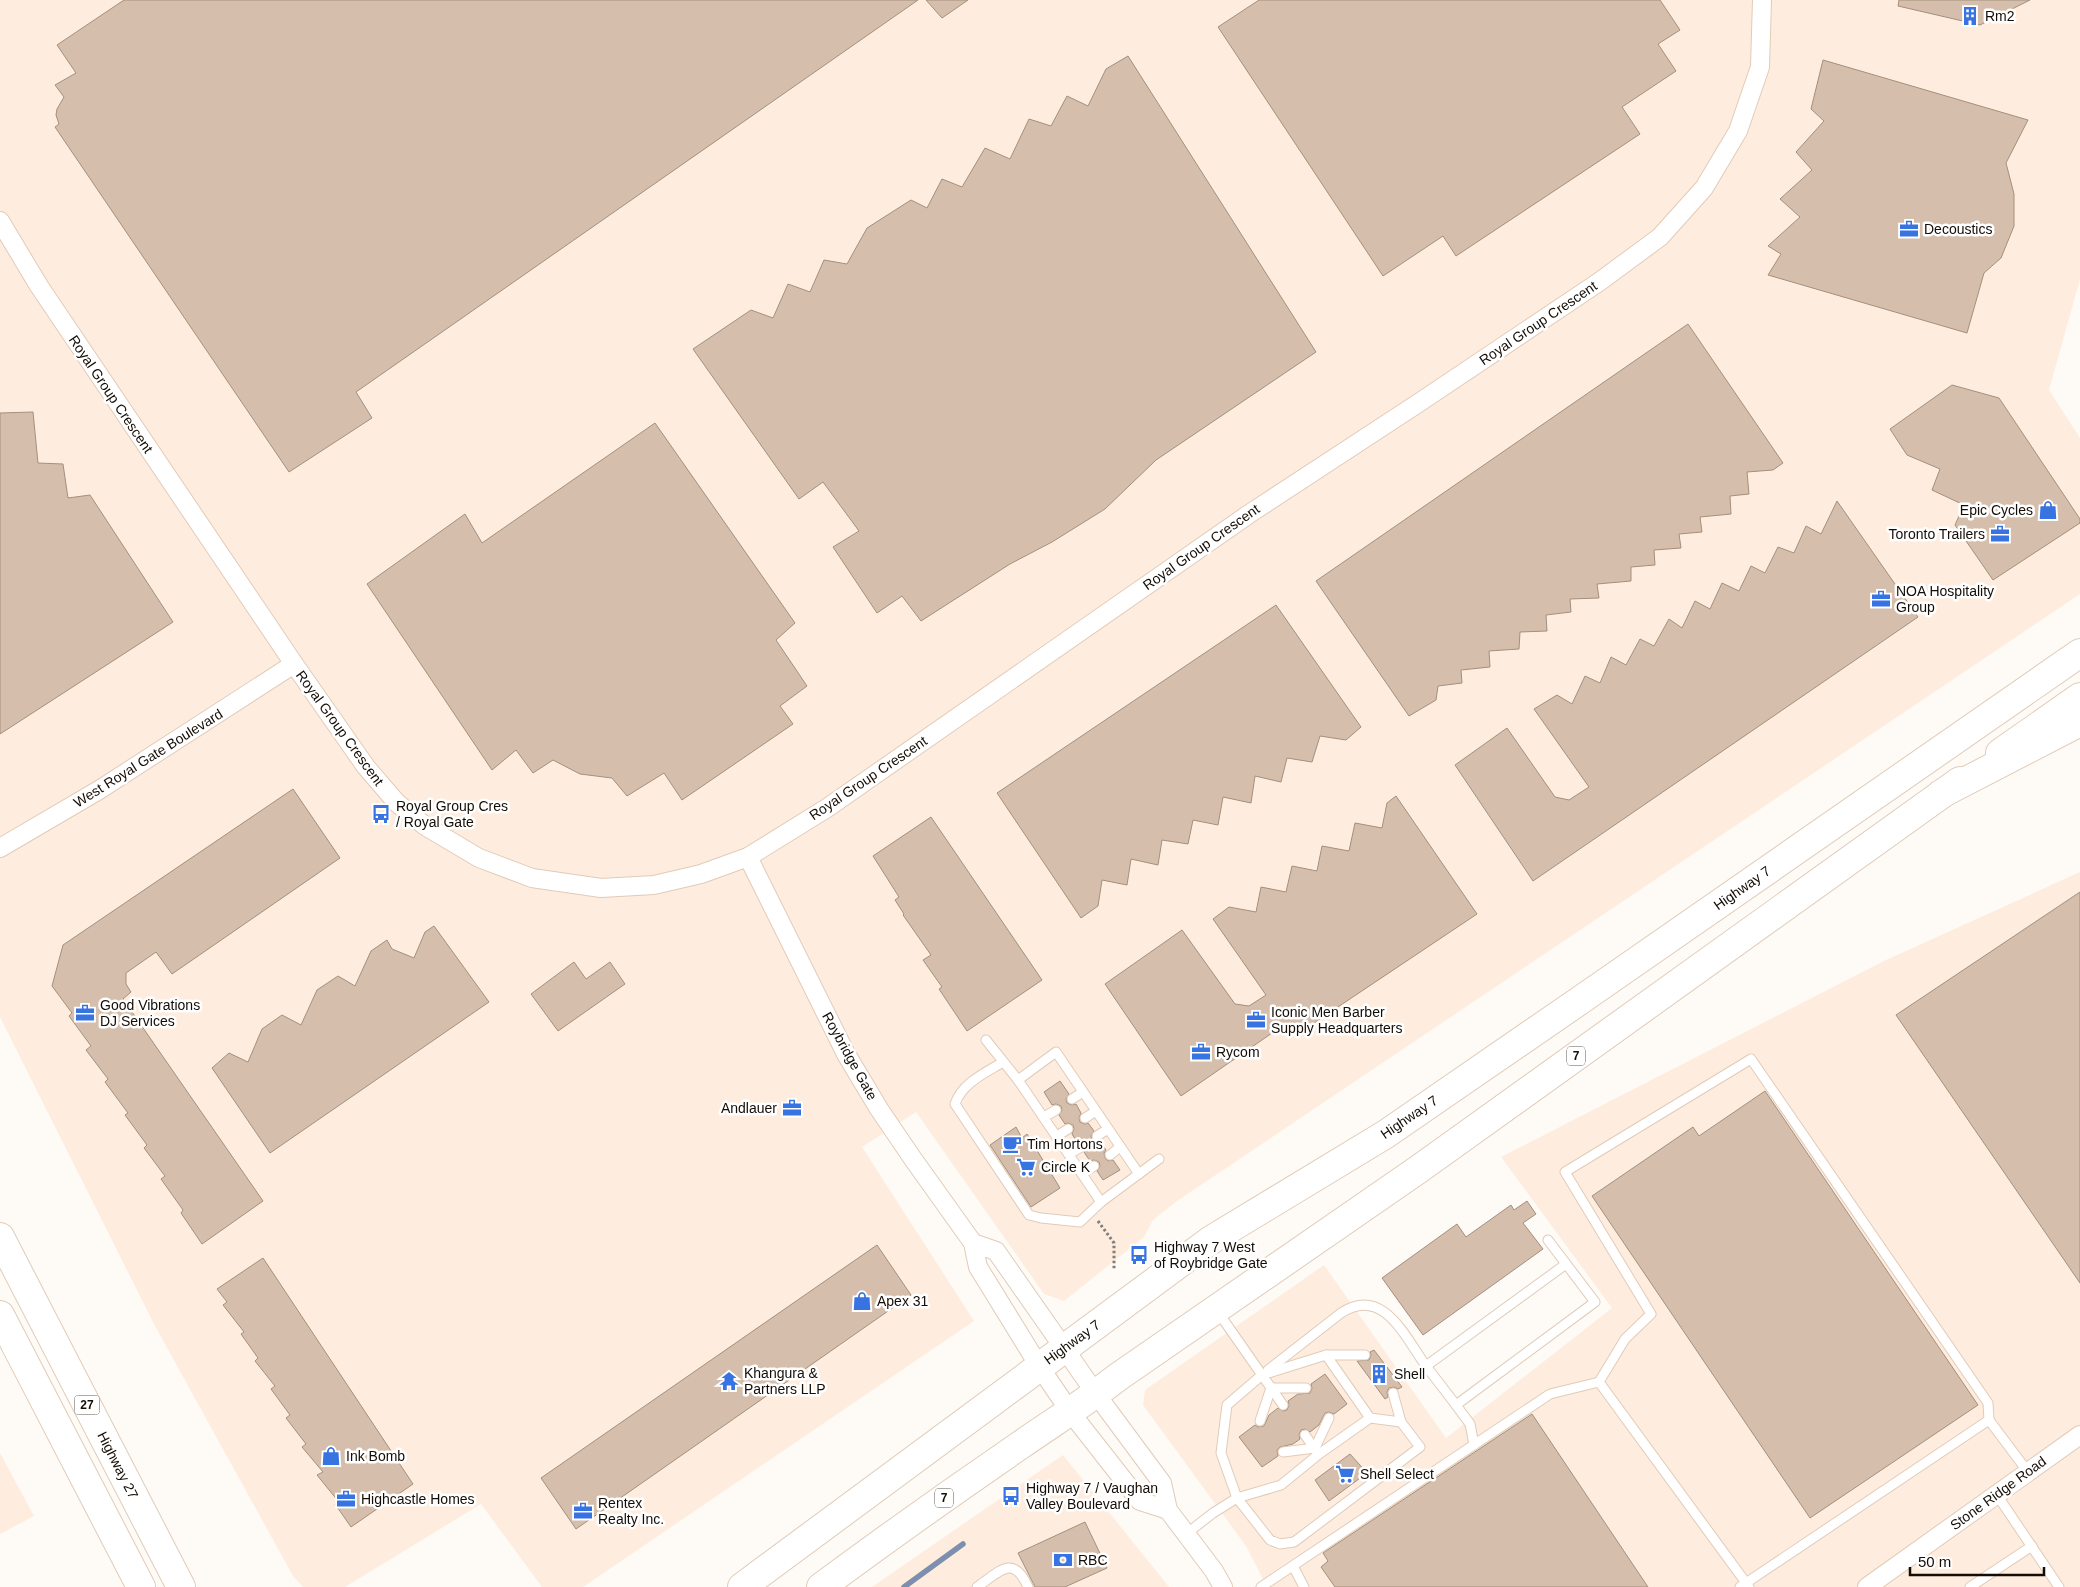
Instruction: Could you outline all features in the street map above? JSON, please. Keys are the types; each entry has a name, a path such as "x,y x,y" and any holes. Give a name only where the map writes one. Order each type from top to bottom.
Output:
{"main road":[{"name":"Highway 7","path":"742,1587 1211,1240 1386,1134 2080,653"},
{"name":"7","path":"821,1587 908,1523 1046,1427 1071,1412 1419,1169 1941,794 2080,698"},
{"path":"1941,794 2080,722"},
{"name":"Highway 27","path":"0,1237 180,1583"},
{"path":"0,1315 141,1587"}],"street":[{"name":"Royal Group Crescent","path":"0,221 39,286 294,664 366,767 398,803 425,826 479,858 532,878 601,888 654,885 701,874 748,857 835,802 1249,514 1599,282 1660,237 1704,188 1738,131 1760,67 1762,0"},
{"name":"West Royal Gate Boulevard","path":"0,848 99,790 294,664"},
{"name":"Roybridge Gate","path":"748,857 846,1054 898,1138 973,1243 978,1267 1040,1366 1071,1412 1140,1501 1168,1510"},
{"path":"973,1243 996,1251 1096,1394 1162,1483 1168,1510 1214,1571 1223,1587"},
{"name":"Stone Ridge Road","path":"1867,1587 2080,1435"}],"lane":[{"path":"986,1040 1018,1080 1101,1202"},
{"path":"1018,1080 1056,1052 1139,1174"},
{"path":"1261,1587 1550,1394 1599,1382 1625,1338 1652,1314 1565,1172 1751,1060 1988,1403 1989,1420 2028,1472"},
{"path":"1003,1062 968,1084 958,1094 956,1104 1029,1215 1080,1222 1101,1202 1159,1159"},
{"path":"1072,1099 1083,1092"},
{"path":"1044,1118 1056,1110"},
{"path":"1085,1118 1096,1111"},
{"path":"1097,1136 1108,1128"},
{"path":"1057,1136 1068,1129"},
{"path":"1069,1154 1081,1147"},
{"path":"1110,1155 1120,1147"},
{"path":"1082,1174 1094,1166"},
{"path":"1456,1405 1595,1302 1548,1240"},
{"path":"1426,1366 1566,1264"},
{"path":"1393,1393 1402,1422 1420,1446 1294,1542 1280,1544 1270,1540 1237,1498 1221,1453 1227,1405 1262,1375 1350,1307 1361,1304 1372,1305 1382,1309 1390,1316 1470,1424 1474,1445"},
{"path":"1216,1310 1283,1405"},
{"path":"1262,1375 1326,1355 1365,1355"},
{"path":"1326,1355 1370,1418"},
{"path":"1599,1382 1745,1585 1989,1420"},
{"path":"1271,1388 1306,1388"},
{"path":"1260,1421 1271,1388"},
{"path":"1317,1451 1329,1418"},
{"path":"1186,1534 1213,1513 1237,1498 1281,1485 1317,1451 1370,1418 1402,1422"},
{"path":"1305,1435 1317,1451"},
{"path":"1283,1452 1317,1451"},
{"path":"1996,1494 2059,1587"},
{"path":"1970,1587 2032,1546"},
{"path":"1293,1566 1304,1587"},
{"path":"977,1587 1002,1569 1009,1567 1016,1569 1022,1574 1028,1587"}],"path":[{"path":"1091,1212 1114,1243 1114,1270"}],"shaded area":[{"path":"0,0 2080,0 2080,279 2049,390 2080,438 2080,594 1177,1201 1153,1220 1144,1237 1064,1301 1044,1294 916,1112 862,1147 974,1321 583,1587 542,1587 481,1504 345,1587 303,1587 293,1576 154,1324 0,1017"},
{"path":"2080,872 2080,1587 1267,1587 1246,1546 1143,1405 1145,1390 1324,1265 1446,1438 1612,1308 1501,1157 1884,961"},
{"path":"0,1453 34,1516 0,1534"},
{"path":"1063,1455 1169,1587 872,1587"}],"building":[{"path":"124,0 918,0 356,392 372,418 289,472 55,127 59,124 56,115 57,109 64,97 55,85 76,73 57,45"},
{"path":"926,0 968,0 942,18"},
{"path":"1259,0 1660,0 1680,30 1658,44 1676,71 1622,107 1640,134 1456,256 1443,236 1383,276 1218,27"},
{"name":"Rm2","path":"1899,0 2030,0 1980,25 1898,6"},
{"path":"1128,56 1316,352 1156,460 1105,509 1052,542 1010,564 921,621 902,596 877,613 833,547 859,531 823,482 799,499 693,349 751,310 773,318 788,284 810,292 824,260 847,264 867,228 911,200 927,208 942,179 962,187 985,148 1010,159 1029,119 1051,126 1067,96 1088,106 1106,69"},
{"path":"1823,60 2028,120 2006,163 2014,194 2014,226 2001,258 1984,273 1967,333 1768,275 1781,254 1768,246 1800,217 1780,199 1812,170 1796,152 1824,121 1811,109"},
{"path":"1688,324 1783,463 1773,470 1747,472 1749,494 1730,496 1731,514 1700,517 1702,532 1679,534 1681,548 1654,550 1655,565 1631,567 1631,581 1597,584 1599,598 1570,599 1571,612 1546,615 1547,631 1520,632 1519,649 1489,651 1490,667 1461,670 1462,683 1438,686 1436,700 1409,716 1316,581"},
{"path":"1952,385 1999,398 2080,519 2080,523 1993,580 1955,525 1964,505 1932,490 1940,469 1907,455 1890,429"},
{"path":"33,412 38,463 63,464 68,498 90,495 173,622 0,734 0,413"},
{"path":"655,423 795,623 776,640 807,686 780,706 793,724 682,800 664,773 627,796 612,778 580,774 553,760 533,773 516,750 492,770 367,584 465,514 482,543"},
{"path":"1837,501 1918,617 1533,881 1455,765 1507,728 1555,797 1569,800 1589,787 1534,709 1557,695 1572,704 1585,676 1600,683 1611,657 1626,665 1640,639 1654,646 1669,619 1682,628 1695,601 1710,609 1722,583 1739,591 1751,566 1765,573 1778,547 1794,553 1806,526 1821,534"},
{"path":"1276,605 1361,727 1346,740 1320,736 1312,762 1287,758 1281,782 1255,776 1251,803 1223,797 1218,825 1193,820 1188,844 1162,840 1158,865 1131,859 1127,885 1102,880 1098,906 1081,918 997,793"},
{"path":"293,789 340,858 172,974 156,952 126,973 126,984 131,992 123,999 263,1201 202,1244 181,1213 183,1210 161,1179 165,1176 144,1148 147,1145 125,1115 128,1113 105,1082 108,1079 86,1050 91,1046 69,1016 72,1013 52,986 63,945"},
{"path":"1396,796 1477,914 1296,1035 1288,1022 1181,1096 1105,984 1182,930 1235,1004 1249,1006 1266,995 1213,919 1229,907 1256,912 1261,887 1286,892 1292,866 1317,871 1322,846 1349,851 1355,823 1382,828 1387,803"},
{"path":"931,817 1042,980 967,1031 939,989 942,987 923,960 931,955 903,915 895,900 899,897 873,856"},
{"path":"2080,892 2080,1283 1896,1015"},
{"path":"434,926 489,1002 270,1153 212,1068 229,1053 248,1062 262,1029 282,1015 301,1025 317,990 338,976 355,986 371,951 387,940 392,949 414,958 425,932"},
{"path":"574,962 586,979 610,962 625,984 558,1031 531,994"},
{"path":"1060,1081 1069,1094 1066,1099 1067,1103 1076,1104 1081,1113 1080,1122 1088,1123 1094,1131 1091,1136 1092,1140 1100,1141 1106,1150 1104,1153 1105,1158 1108,1161 1113,1160 1120,1170 1103,1180 1097,1171 1100,1166 1099,1162 1090,1161 1084,1152 1087,1147 1086,1143 1077,1142 1072,1134 1073,1125 1065,1124 1059,1115 1062,1110 1061,1106 1052,1105 1044,1092"},
{"path":"1765,1091 1978,1405 1810,1518 1592,1196 1693,1127 1699,1136"},
{"name":"Circle K","path":"1016,1127 1022,1138 1027,1134 1060,1188 1031,1207 990,1145"},
{"path":"1527,1201 1536,1214 1523,1223 1543,1249 1423,1335 1382,1278 1457,1224 1466,1237 1511,1205 1514,1210"},
{"path":"877,1245 911,1295 576,1529 541,1478"},
{"path":"263,1258 413,1484 351,1527 335,1504 338,1501 317,1475 323,1472 302,1447 306,1444 286,1418 290,1415 271,1389 275,1386 255,1361 258,1358 241,1334 244,1332 223,1305 227,1302 217,1289"},
{"name":"Shell","path":"1374,1350 1402,1387 1398,1389 1394,1387 1389,1388 1387,1392 1388,1397 1385,1399 1357,1361 1369,1360 1370,1352"},
{"path":"1325,1374 1347,1404 1334,1414 1325,1413 1319,1425 1310,1432 1305,1429 1301,1430 1300,1439 1293,1444 1280,1447 1277,1450 1278,1456 1262,1467 1239,1437 1255,1425 1258,1427 1264,1426 1269,1415 1278,1408 1283,1411 1287,1410 1288,1401 1298,1394 1310,1393 1311,1384"},
{"path":"1532,1414 1648,1587 1335,1587 1321,1567 1328,1561 1323,1553"},
{"name":"Shell Select","path":"1350,1454 1367,1473 1329,1501 1315,1480"},
{"name":"RBC","path":"1085,1522 1107,1568 1065,1587 1035,1587 1018,1553"}],"waterway":[{"path":"904,1587 963,1544"}],"place":[{"name":"Rm2","path":"1970,16"},
{"name":"Decoustics","path":"1909,229"},
{"name":"Epic Cycles","path":"2048,510"},
{"name":"Toronto Trailers","path":"2000,534"},
{"name":"NOA Hospitality Group","path":"1881,599"},
{"name":"Royal Group Cres / Royal Gate","path":"381,814"},
{"name":"Good Vibrations DJ Services","path":"85,1013"},
{"name":"Iconic Men Barber Supply Headquarters","path":"1256,1020"},
{"name":"Rycom","path":"1201,1052"},
{"name":"Andlauer","path":"792,1108"},
{"name":"Tim Hortons","path":"1012,1144"},
{"name":"Circle K","path":"1026,1167"},
{"name":"Highway 7 West of Roybridge Gate","path":"1139,1255"},
{"name":"Apex 31","path":"862,1301"},
{"name":"Shell","path":"1379,1374"},
{"name":"Khangura & Partners LLP","path":"729,1381"},
{"name":"Ink Bomb","path":"331,1456"},
{"name":"Shell Select","path":"1345,1474"},
{"name":"Highway 7 / Vaughan Valley Boulevard","path":"1011,1496"},
{"name":"Highcastle Homes","path":"346,1499"},
{"name":"Rentex Realty Inc.","path":"583,1511"},
{"name":"RBC","path":"1063,1560"}]}
